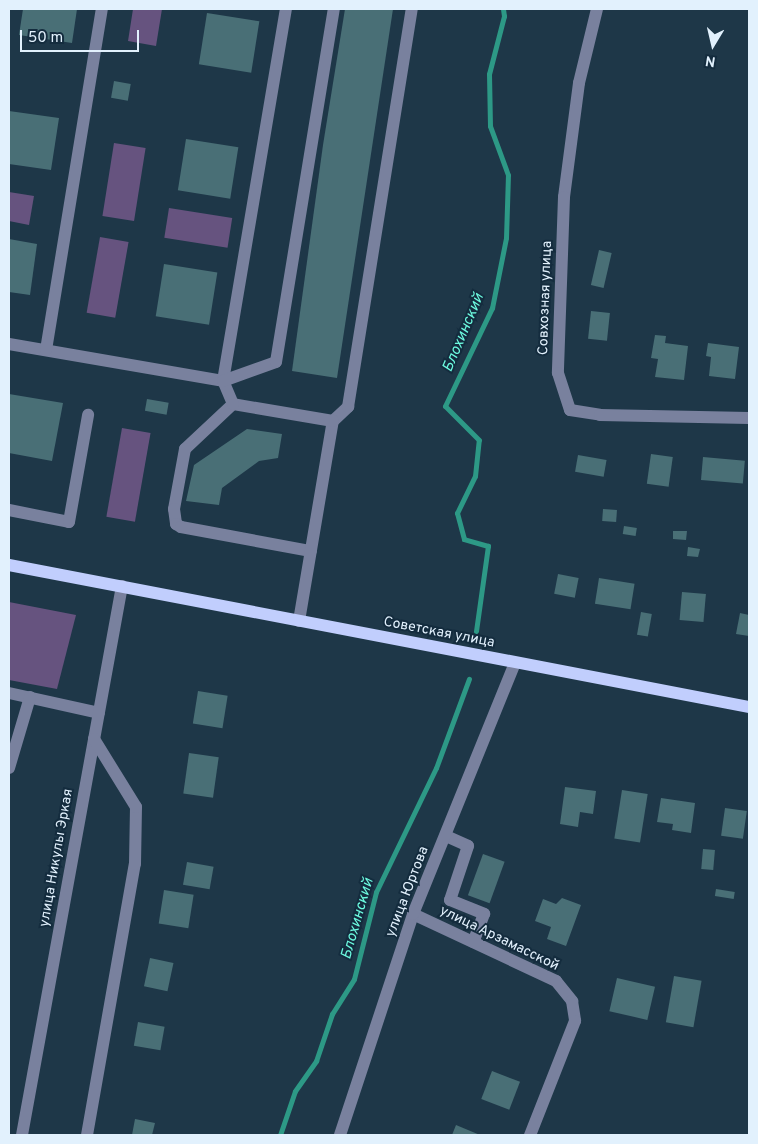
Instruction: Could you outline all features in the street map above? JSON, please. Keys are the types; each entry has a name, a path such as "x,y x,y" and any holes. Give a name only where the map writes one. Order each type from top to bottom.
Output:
{"main road":[{"name":"Советская улица","path":"9,565 749,707"}],"street":[{"path":"46,350 102,9"},
{"path":"234,404 224,381 286,9"},
{"path":"9,344 224,381 276,362 334,9"},
{"path":"299,621 333,421 348,407 412,9"},
{"name":"Совхозная улица","path":"597,9 579,83 564,197 558,373 570,410 600,415 749,418"},
{"path":"234,404 333,421"},
{"path":"234,404 185,449 174,509 176,524 181,527 311,551"},
{"path":"9,510 69,522 88,415"},
{"name":"улица Никулы Эркая","path":"22,1135 122,586"},
{"name":"улица Юртова","path":"340,1135 414,914 515,663"},
{"path":"9,693 98,713"},
{"path":"9,768 30,697"},
{"path":"87,1135 135,864 136,807 94,739"},
{"path":"446,836 468,846 450,900 484,914 472,942"},
{"name":"улица Арзамасской","path":"414,914 556,981 572,1001 575,1021 530,1135"}],"shaded area":[{"path":"133,9 162,9 156,46 128,41"},
{"path":"114,143 146,148 134,221 102,216"},
{"path":"9,192 34,196 29,225 9,221"},
{"path":"169,208 232,218 228,248 164,238"},
{"path":"100,237 129,242 115,318 87,313"},
{"path":"122,428 151,433 135,522 106,517"},
{"path":"9,602 76,615 57,689 9,680"}],"building":[{"path":"23,9 77,9 72,43 19,35"},
{"path":"345,9 393,9 337,378 292,371 323,145"},
{"path":"207,13 259,21 251,73 199,64"},
{"path":"114,81 131,84 128,101 111,98"},
{"path":"9,111 59,118 51,170 9,164"},
{"path":"186,139 238,147 230,199 178,190"},
{"path":"9,239 37,244 30,295 9,292"},
{"path":"599,250 612,253 604,288 591,285"},
{"path":"164,264 217,272 209,325 156,316"},
{"path":"591,311 610,313 607,341 588,339"},
{"path":"655,335 666,336 665,343 688,346 684,380 655,377 658,359 651,358"},
{"path":"708,343 739,347 735,379 709,376 711,357 706,356"},
{"path":"9,394 63,403 52,461 9,453"},
{"path":"147,399 169,403 167,415 145,411"},
{"path":"247,429 282,434 278,458 259,461 222,488 219,505 186,501 194,465"},
{"path":"651,454 673,457 669,487 647,484"},
{"path":"578,455 607,460 604,477 575,472"},
{"path":"703,457 745,461 743,484 701,480"},
{"path":"603,509 617,510 616,522 602,521"},
{"path":"624,526 637,528 636,536 623,534"},
{"path":"673,531 687,531 686,540 673,539"},
{"path":"688,547 700,549 698,557 687,556"},
{"path":"558,574 579,578 575,598 554,594"},
{"path":"599,578 635,584 630,609 595,604"},
{"path":"682,592 706,594 703,622 680,620"},
{"path":"641,612 652,614 648,637 637,635"},
{"path":"740,613 749,615 749,636 736,634"},
{"path":"198,691 228,696 222,728 193,724"},
{"path":"189,753 219,757 213,798 183,794"},
{"path":"565,787 596,791 593,814 580,812 578,827 560,824"},
{"path":"622,790 648,794 640,842 614,838"},
{"path":"661,798 695,803 691,833 672,830 673,824 657,822"},
{"path":"725,808 747,811 743,839 721,836"},
{"path":"703,849 715,850 713,870 701,869"},
{"path":"483,854 505,862 490,903 468,895"},
{"path":"187,862 214,867 210,889 183,885"},
{"path":"716,889 735,892 734,899 715,896"},
{"path":"164,890 194,895 188,928 159,924"},
{"path":"562,898 581,905 566,946 547,939 551,927 535,921 543,899 556,904"},
{"path":"150,958 173,963 167,991 144,986"},
{"path":"674,976 702,981 693,1027 666,1022"},
{"path":"617,978 655,987 647,1020 609,1011"},
{"path":"138,1022 165,1027 160,1050 134,1046"},
{"path":"492,1071 520,1082 509,1110 481,1099"},
{"path":"135,1119 155,1123 152,1135 132,1135"},
{"path":"456,1125 480,1135 452,1135"}],"waterway":[{"name":"Блохинский","path":"476,631 488,546 464,539 457,513 475,476 479,440 445,406 492,308 506,238 508,175 490,126 489,74 504,16 503,9"},
{"name":"Блохинский","path":"280,1135 295,1091 316,1061 332,1014 354,979 376,892 436,768 469,679"}]}
